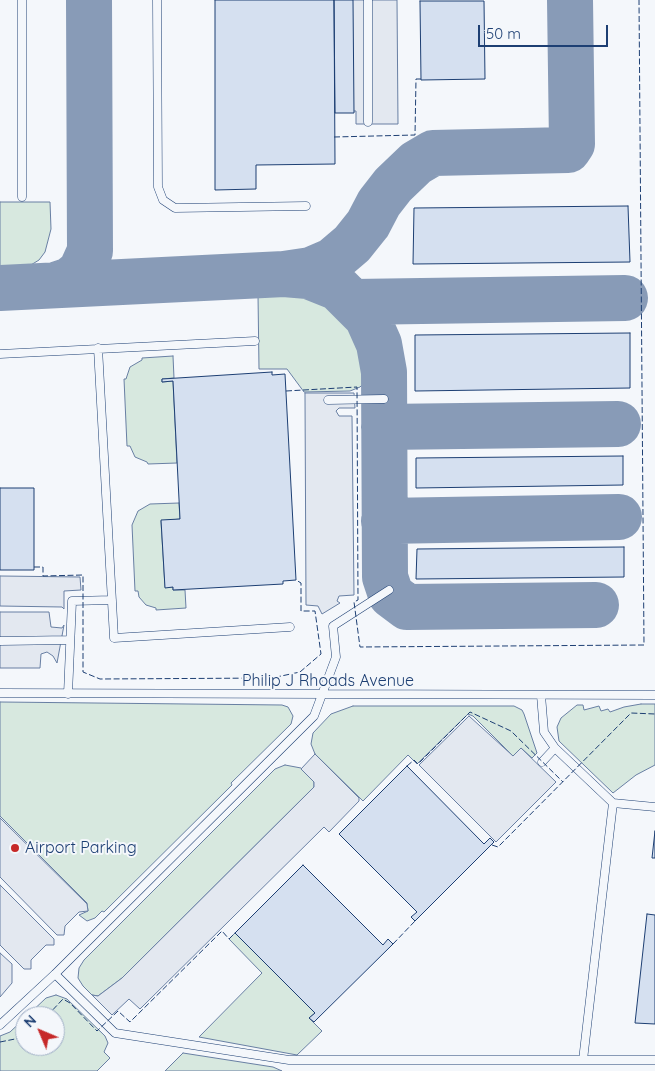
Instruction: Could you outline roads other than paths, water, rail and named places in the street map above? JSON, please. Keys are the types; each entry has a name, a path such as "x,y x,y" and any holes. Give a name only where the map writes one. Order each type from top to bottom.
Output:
{"lane":[{"path":"22,0 22,197"},
{"path":"157,0 158,187 163,200 175,208 306,206"},
{"path":"368,0 368,122"},
{"path":"0,354 255,341"},
{"path":"98,348 114,638 290,627"},
{"path":"328,400 384,399"},
{"path":"0,1025 55,974 314,716 336,657 333,626 389,590"},
{"path":"68,694 72,601 112,600"},
{"path":"0,641 70,640"},
{"name":"Philip J Rhoads Avenue","path":"0,693 655,696"},
{"path":"541,695 544,732 555,748 613,803 655,807"},
{"path":"542,762 555,748"},
{"path":"583,1060 613,803"},
{"path":"55,974 115,1033 289,1060 655,1060"}],"place":[{"name":"Airport Parking","path":"15,848"}]}
